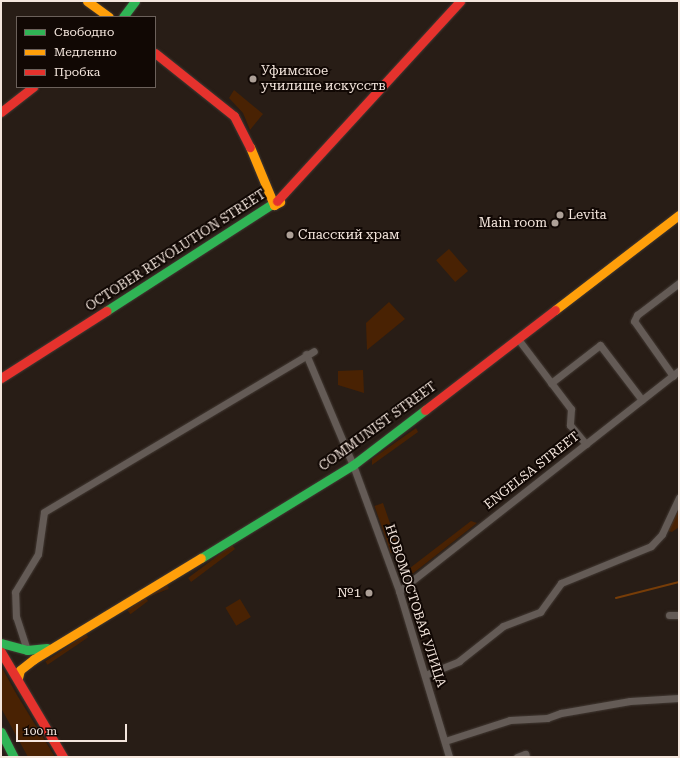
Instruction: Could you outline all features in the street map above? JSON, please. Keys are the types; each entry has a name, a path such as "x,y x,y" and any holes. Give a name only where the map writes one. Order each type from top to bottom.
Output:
{"street":[{"path":"87,1 108,16"},
{"path":"124,16 135,1"},
{"name":"OCTOBER REVOLUTION STREET","path":"1,378 274,205 460,1"},
{"path":"156,54 234,116 250,147 274,205 286,200 467,1"},
{"path":"1,112 32,88"},
{"name":"COMMUNIST STREET","path":"18,678 20,670 24,665 353,465 679,215"},
{"path":"673,376 634,321 637,315 679,282"},
{"path":"518,339 571,409 570,425 586,444"},
{"path":"551,383 600,345 642,400"},
{"path":"27,650 16,617 15,592 38,554 44,512 306,354 314,351"},
{"name":"НОВОМОСТОВАЯ УЛИЦА","path":"306,354 353,465 400,591 449,757"},
{"name":"ENGELSA STREET","path":"400,591 679,371"},
{"path":"425,675 459,661 503,626 540,612 561,583 651,546 662,534 679,498"},
{"path":"669,614 679,615"},
{"name":"COMMUNIST STREET","path":"1,643 27,650 54,647"},
{"path":"1,652 18,678 63,757"},
{"path":"445,741 510,720 547,718 561,713 630,701 679,698"},
{"path":"1,732 14,757"},
{"path":"517,757 525,754 526,757"}],"shaded area":[{"path":"234,90 263,114 250,130 243,113 229,98"},
{"path":"449,249 468,271 455,282 436,260"},
{"path":"389,302 405,319 367,350 366,323"},
{"path":"363,370 364,393 338,385 338,371"},
{"path":"416,428 418,432 372,465 372,459"},
{"path":"383,503 399,550 391,553 374,506"},
{"path":"679,509 679,527 672,532 668,531"},
{"path":"471,521 477,523 411,575 410,568"},
{"path":"232,545 235,549 191,582 188,578"},
{"path":"167,584 169,589 149,597 148,592"},
{"path":"145,597 148,601 130,614 127,610"},
{"path":"240,599 251,617 236,626 225,608"},
{"path":"86,634 88,637 48,665 45,661"},
{"path":"1,666 55,757 28,757 1,708"}],"waterway":[{"path":"616,598 679,582"}],"traffic: fast":[{"path":"124,16 135,1"},
{"path":"106,311 277,201"},
{"path":"201,558 353,465 425,410"},
{"path":"1,643 27,650 47,648"},
{"path":"1,732 14,757"}],"traffic: slow":[{"path":"87,1 108,16"},
{"path":"250,147 274,205 280,202"},
{"path":"555,310 679,215"},
{"path":"18,678 20,670 34,659 201,558"}],"traffic: jam":[{"path":"277,201 460,1"},
{"path":"156,54 234,116 250,147"},
{"path":"1,112 32,88"},
{"path":"425,410 555,310"},
{"path":"1,378 106,311"},
{"path":"1,652 63,757"}],"place":[{"name":"Уфимское училище искусств","path":"253,79"},
{"name":"Levita","path":"560,215"},
{"name":"Main room","path":"555,223"},
{"name":"Спасский храм","path":"290,235"},
{"name":"№1","path":"369,593"}]}
